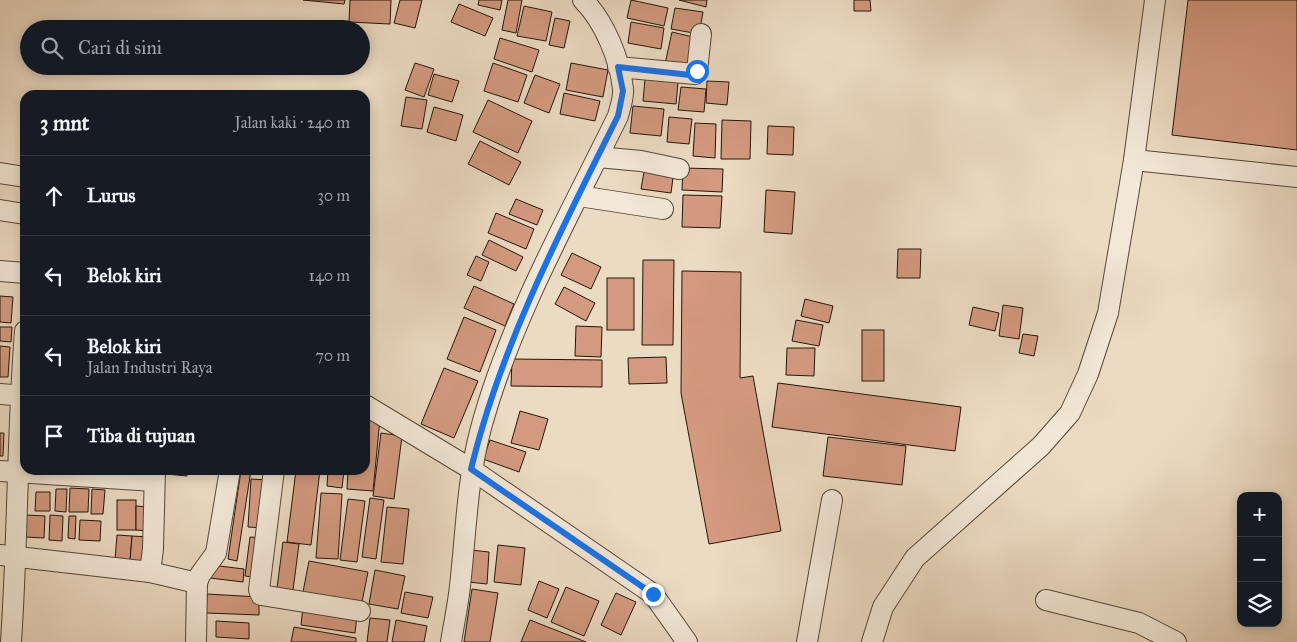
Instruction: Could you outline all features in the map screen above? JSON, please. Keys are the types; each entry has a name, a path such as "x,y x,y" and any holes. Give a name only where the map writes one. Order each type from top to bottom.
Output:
{"street":[{"path":"451,642 460,588 471,469 481,427 511,341 618,116 623,91 618,67 603,29 592,9 583,0"},
{"path":"872,642 883,607 915,558 1041,446 1070,413 1088,374 1108,313 1134,160 1156,0"},
{"path":"618,67 694,74 697,71 702,34"},
{"path":"598,157 641,161 679,169"},
{"path":"1134,160 1297,177"},
{"path":"0,173 20,176"},
{"path":"579,196 663,209"},
{"path":"0,210 20,213"},
{"path":"0,270 20,272"},
{"path":"0,394 20,396"},
{"path":"370,408 471,469 653,594 687,642"},
{"path":"11,642 8,555 10,471 20,413"},
{"path":"150,572 153,549 154,475"},
{"path":"196,642 197,583 200,575 216,552 229,475"},
{"path":"273,475 259,590 261,596 360,611"},
{"path":"807,642 832,500"},
{"path":"8,555 150,572 197,583"},
{"path":"1046,600 1140,623 1176,642"}],"building":[{"path":"303,0 345,0 344,4"},
{"path":"350,0 391,0 390,24 370,23 370,20 349,20"},
{"path":"400,0 422,0 415,28 394,23"},
{"path":"479,0 502,0 500,10 478,5"},
{"path":"508,0 522,0 516,33 502,30"},
{"path":"631,0 668,8 664,26 627,18"},
{"path":"679,0 707,0 706,7"},
{"path":"854,0 870,0 871,11 854,11"},
{"path":"1188,0 1297,0 1297,150 1172,135"},
{"path":"459,4 493,18 485,36 451,22"},
{"path":"524,6 552,12 546,41 517,36"},
{"path":"675,8 703,12 699,34 671,29"},
{"path":"555,18 570,21 564,48 549,45"},
{"path":"631,22 664,28 661,49 628,43"},
{"path":"672,32 693,37 687,69 665,64"},
{"path":"500,38 539,50 532,72 494,59"},
{"path":"415,63 434,69 424,97 405,90"},
{"path":"493,63 527,75 518,102 484,91"},
{"path":"571,63 608,70 603,97 566,90"},
{"path":"434,74 459,81 452,102 428,95"},
{"path":"535,75 560,84 549,113 524,103"},
{"path":"645,79 678,82 676,104 643,101"},
{"path":"707,81 729,82 727,105 706,103"},
{"path":"681,87 706,89 704,112 678,110"},
{"path":"564,93 600,101 595,121 560,114"},
{"path":"406,97 427,100 422,129 401,126"},
{"path":"488,100 532,121 518,153 473,132"},
{"path":"633,106 664,109 661,136 630,133"},
{"path":"434,107 463,115 456,141 427,132"},
{"path":"669,117 692,119 689,144 667,142"},
{"path":"722,120 751,121 750,159 721,159"},
{"path":"695,123 716,124 715,158 693,156"},
{"path":"768,126 794,127 793,155 767,154"},
{"path":"480,141 521,162 509,185 468,164"},
{"path":"645,166 674,170 671,193 641,189"},
{"path":"683,168 723,169 722,192 682,190"},
{"path":"766,190 795,192 792,234 764,232"},
{"path":"683,195 722,196 720,228 682,227"},
{"path":"516,199 543,210 537,225 509,214"},
{"path":"496,213 534,229 526,249 488,233"},
{"path":"489,240 523,257 516,271 482,255"},
{"path":"898,249 921,249 920,278 897,278"},
{"path":"572,253 601,267 591,289 561,275"},
{"path":"476,256 489,262 481,281 467,275"},
{"path":"643,260 674,260 673,345 642,345"},
{"path":"682,271 741,272 740,378 753,376 781,531 709,544 681,393"},
{"path":"607,278 634,278 634,330 607,330"},
{"path":"474,286 514,304 505,326 464,308"},
{"path":"564,287 595,303 586,321 555,304"},
{"path":"0,296 13,297 11,323 0,322"},
{"path":"805,299 833,306 829,323 801,316"},
{"path":"1003,305 1023,308 1019,339 999,336"},
{"path":"973,307 999,313 995,331 969,325"},
{"path":"464,317 496,330 480,372 447,359"},
{"path":"796,320 823,325 819,346 792,341"},
{"path":"576,326 602,327 601,357 575,356"},
{"path":"0,327 12,327 11,342 0,341"},
{"path":"862,330 884,330 884,381 862,381"},
{"path":"1023,334 1038,336 1034,356 1019,353"},
{"path":"0,346 10,347 8,377 0,377"},
{"path":"787,348 815,348 814,376 786,375"},
{"path":"666,357 667,383 629,384 628,358"},
{"path":"512,359 602,360 602,387 511,386"},
{"path":"444,368 478,381 454,438 421,424"},
{"path":"778,383 961,407 955,451 772,427"},
{"path":"520,411 548,419 539,450 511,443"},
{"path":"370,418 380,419 373,491 347,489 348,475 370,475"},
{"path":"0,433 4,433 3,456 0,456"},
{"path":"381,433 402,436 394,499 373,496"},
{"path":"828,437 906,446 902,485 823,476"},
{"path":"490,440 526,452 519,472 483,459"},
{"path":"240,475 250,475 237,561 228,559"},
{"path":"295,475 319,475 311,545 287,542"},
{"path":"328,475 343,475 342,488 327,486"},
{"path":"251,479 267,480 264,528 248,527"},
{"path":"70,488 89,489 88,512 69,512"},
{"path":"56,489 67,489 66,512 55,511"},
{"path":"92,489 105,490 103,514 91,514"},
{"path":"36,492 50,492 50,511 35,511"},
{"path":"321,493 342,494 338,559 316,558"},
{"path":"370,498 384,500 376,559 362,557"},
{"path":"348,499 365,501 357,562 340,560"},
{"path":"117,500 136,500 136,530 117,530"},
{"path":"136,506 150,507 149,531 136,530"},
{"path":"387,507 409,509 403,564 381,562"},
{"path":"26,515 45,516 44,538 25,537"},
{"path":"50,515 63,516 62,541 49,540"},
{"path":"69,516 76,516 75,539 68,538"},
{"path":"80,520 101,521 100,541 79,540"},
{"path":"117,535 132,536 130,561 115,560"},
{"path":"132,536 150,537 149,562 130,561"},
{"path":"250,537 263,538 259,578 245,576"},
{"path":"283,542 299,544 293,590 277,588"},
{"path":"498,545 525,548 521,585 494,582"},
{"path":"471,550 489,552 487,584 468,582"},
{"path":"309,561 368,572 362,602 303,592"},
{"path":"211,565 244,569 243,582 210,578"},
{"path":"375,570 405,576 398,609 369,604"},
{"path":"539,581 559,589 547,618 528,610"},
{"path":"566,587 599,601 584,636 551,622"},
{"path":"472,589 498,593 490,642 464,642"},
{"path":"405,592 433,597 428,618 401,613"},
{"path":"616,593 636,602 621,635 601,625"},
{"path":"207,594 259,597 259,615 206,613"},
{"path":"303,607 357,615 355,633 301,625"},
{"path":"370,618 390,620 387,642 367,642"},
{"path":"396,620 427,626 424,642 392,642"},
{"path":"530,620 586,642 521,642"},
{"path":"216,621 249,623 249,639 216,637"},
{"path":"294,627 356,638 356,642 291,642"}],"route":[{"path":"653,594 471,469 481,427 511,341 618,116 623,91 618,67 690,75 697,71"}]}
